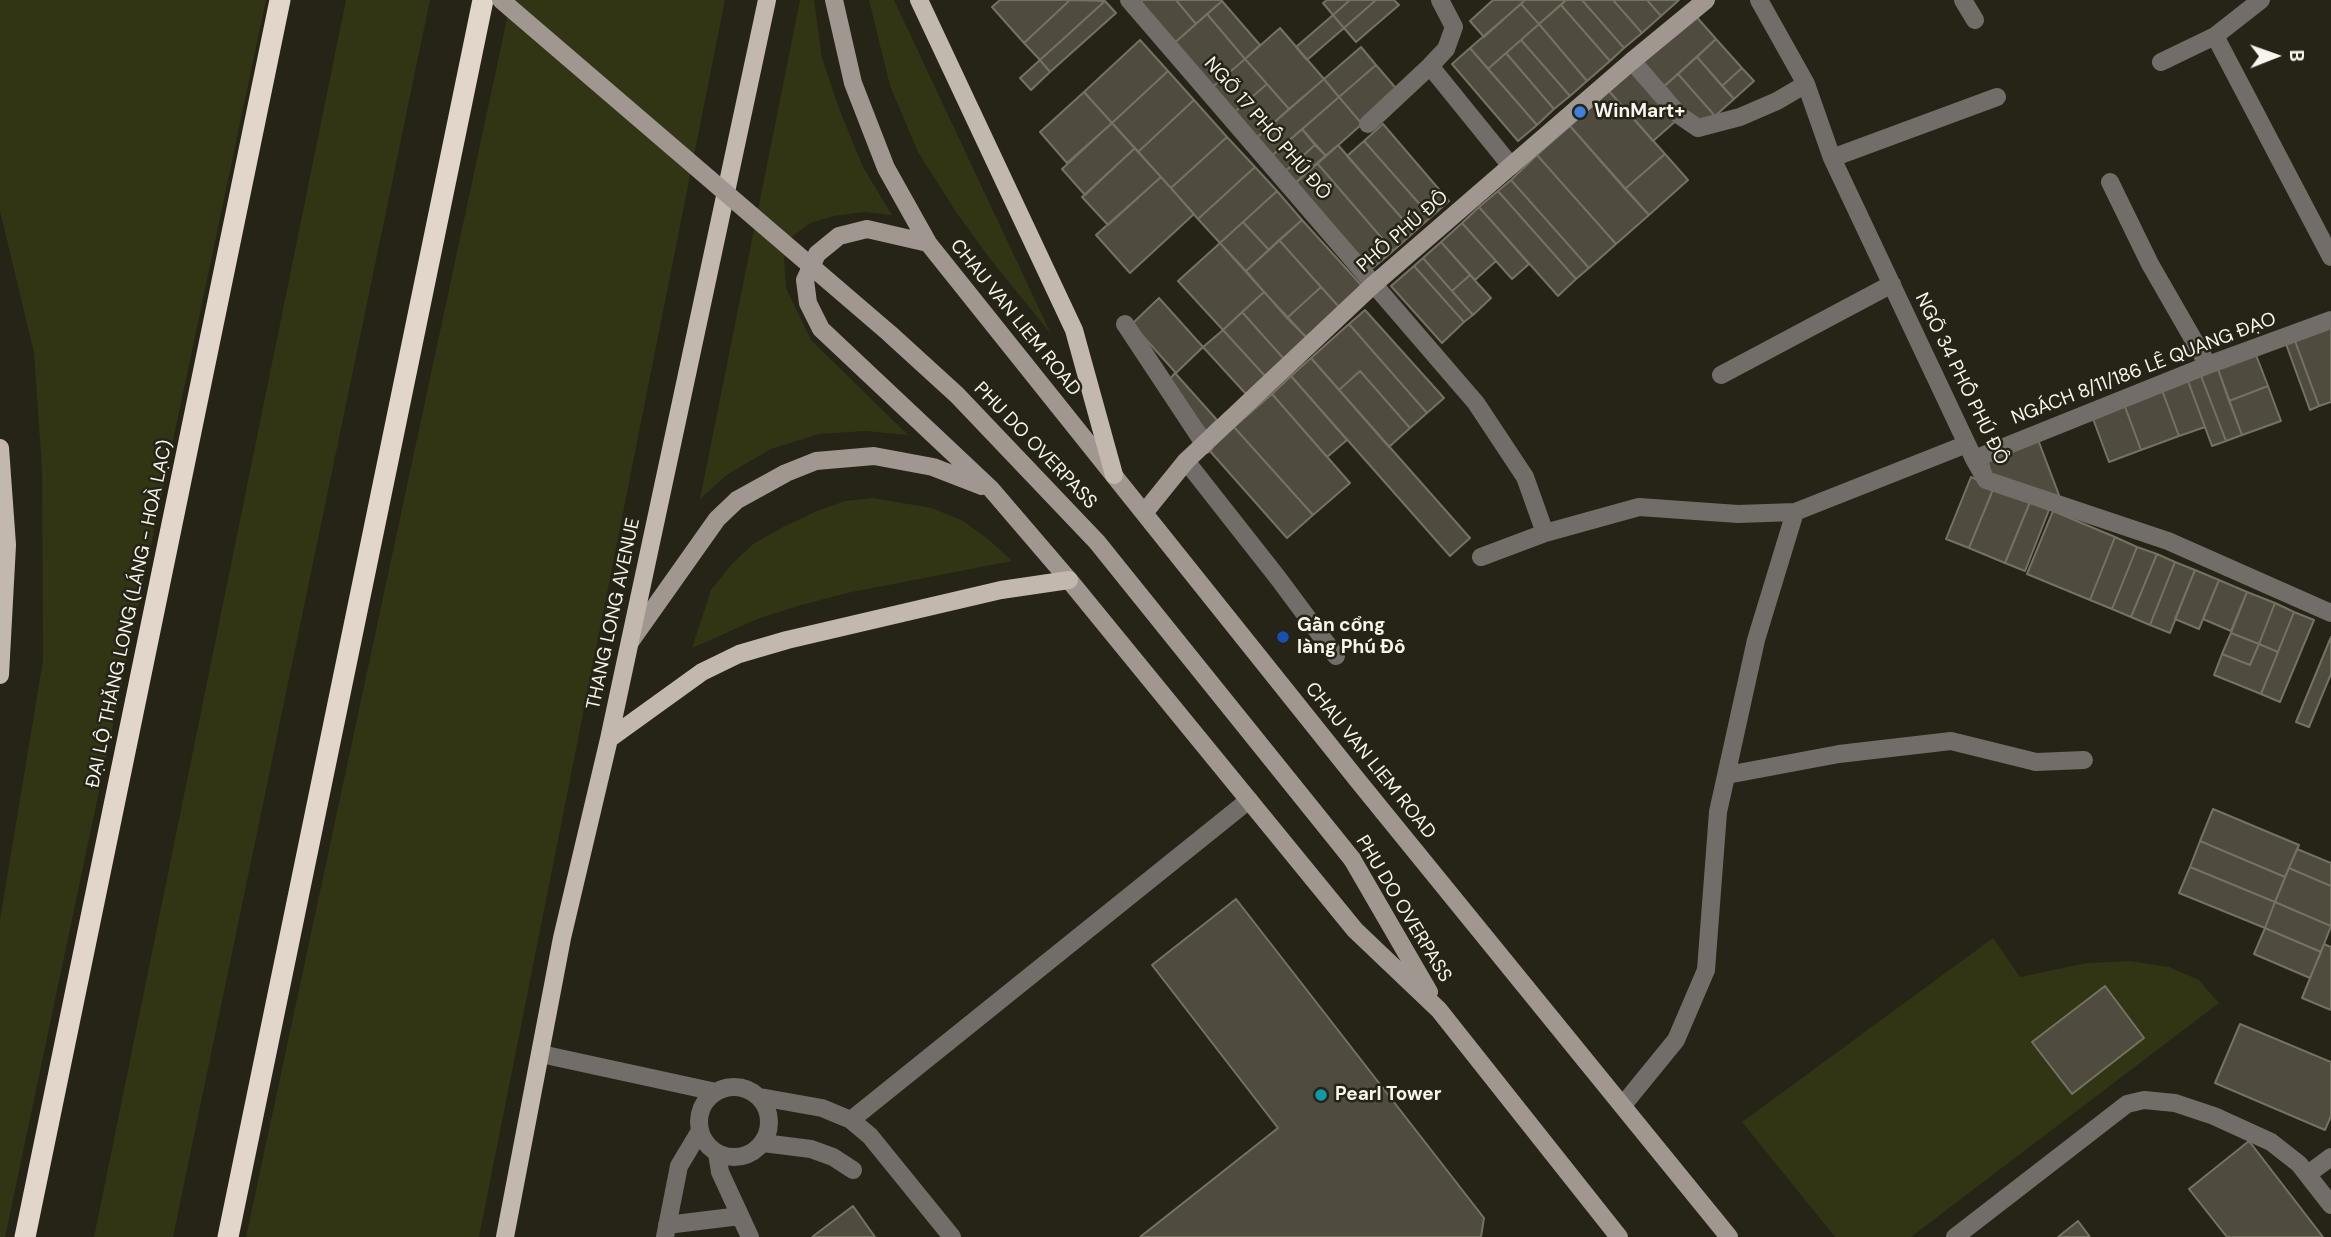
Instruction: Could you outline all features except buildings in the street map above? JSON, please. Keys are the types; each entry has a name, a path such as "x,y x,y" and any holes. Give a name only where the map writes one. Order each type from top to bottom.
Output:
{"highway":[{"name":"ĐẠI LỘ THĂNG LONG (LÁNG - HOÀ LẠC)","path":"25,1237 280,0"},
{"path":"229,1237 483,0"}],"main road":[{"name":"PHU DO OVERPASS","path":"501,0 890,332 957,395 1097,542 1352,859 1439,1010"},
{"name":"THANG LONG AVENUE","path":"505,1237 562,938 610,739 767,0"},
{"name":"CHAU VAN LIEM ROAD","path":"834,0 853,83 886,168 928,243 1359,782 1729,1237"},
{"path":"919,0 1074,330 1114,475"},
{"name":"PHỐ PHÚ ĐÔ","path":"1144,513 1186,461 1373,285 1706,0"},
{"name":"CHAU VAN LIEM ROAD","path":"928,243 867,229 839,236 817,254 805,280 808,303 821,328 991,489 1069,580 1355,930 1439,1010 1619,1237"},
{"path":"0,448 7,545 0,675"},
{"name":"CHAU VAN LIEM ROAD","path":"628,645 717,519 737,500 786,473 816,461 874,456 933,467 991,489"},
{"path":"610,739 702,672 739,654 787,640 1000,590 1069,580"}],"lane":[{"name":"NGÕ 17 PHỐ PHÚ ĐÔ","path":"1129,0 1476,402 1525,477 1545,533"},
{"path":"1368,124 1446,50 1454,27 1440,0"},
{"name":"NGÕ 34 PHỐ PHÚ ĐÔ","path":"1759,0 1806,84 1832,158 1986,481 2168,541 2331,613"},
{"path":"1963,0 1975,20"},
{"path":"2161,62 2216,36 2260,0"},
{"path":"2216,36 2331,257"},
{"path":"1632,61 1679,115 1698,128 1740,117 1777,101 1806,84"},
{"path":"1430,66 1511,166"},
{"path":"1832,158 1997,97"},
{"path":"2110,182 2150,264 2208,365"},
{"path":"1721,375 1892,284"},
{"name":"NGÁCH 8/11/186 LÊ QUANG ĐẠO","path":"1480,557 1545,533 1639,507 1738,514 1796,512 1970,452 2331,320"},
{"path":"1125,324 1205,444"},
{"path":"1186,461 1336,656"},
{"path":"1623,1105 1676,1040 1706,970 1718,812 1756,640 1796,512"},
{"path":"1727,775 1839,754 1951,741 2036,762 2084,760"},
{"path":"851,1120 1248,800"},
{"path":"541,1054 716,1092"},
{"path":"760,1097 766,1107 769,1131 755,1152 732,1158 717,1153 704,1142 700,1131 701,1109 707,1099 726,1087 738,1087 760,1097 822,1108 851,1120 870,1136 952,1237"},
{"path":"1955,1237 2127,1104 2144,1100 2175,1103 2214,1116 2271,1142 2299,1164 2331,1205"},
{"path":"700,1131 679,1166 666,1231 740,1216"},
{"path":"763,1143 811,1149 834,1157 853,1170"},
{"path":"717,1153 720,1172 750,1237"},
{"path":"2308,1174 2331,1157"}],"green space":[{"path":"0,0 266,0 5,1237 0,1237 0,920 43,660 42,469 34,353 0,211"},
{"path":"346,0 430,0 173,1237 94,1237"},
{"path":"511,0 725,0 479,1237 246,1237"},
{"path":"800,0 814,0 822,58 840,111 863,167 892,215 864,212 810,223 793,236 784,259 786,288 811,340 908,435 866,431 819,434 771,449 728,474 700,499"},
{"path":"869,0 894,0 1051,334 991,260 956,212 918,152 890,86"},
{"path":"873,498 932,508 963,521 1012,561 847,593 798,606 760,618 692,648 711,590 753,544 817,511 845,501"},
{"path":"1993,938 2020,977 2087,963 2129,961 2169,967 2199,980 2219,1003 1911,1237 1835,1237 1742,1122"}],"place":[{"name":"WinMart+","path":"1580,112"},
{"name":"Gần cổng làng Phú Đô","path":"1283,637"},
{"name":"Pearl Tower","path":"1321,1095"}]}
